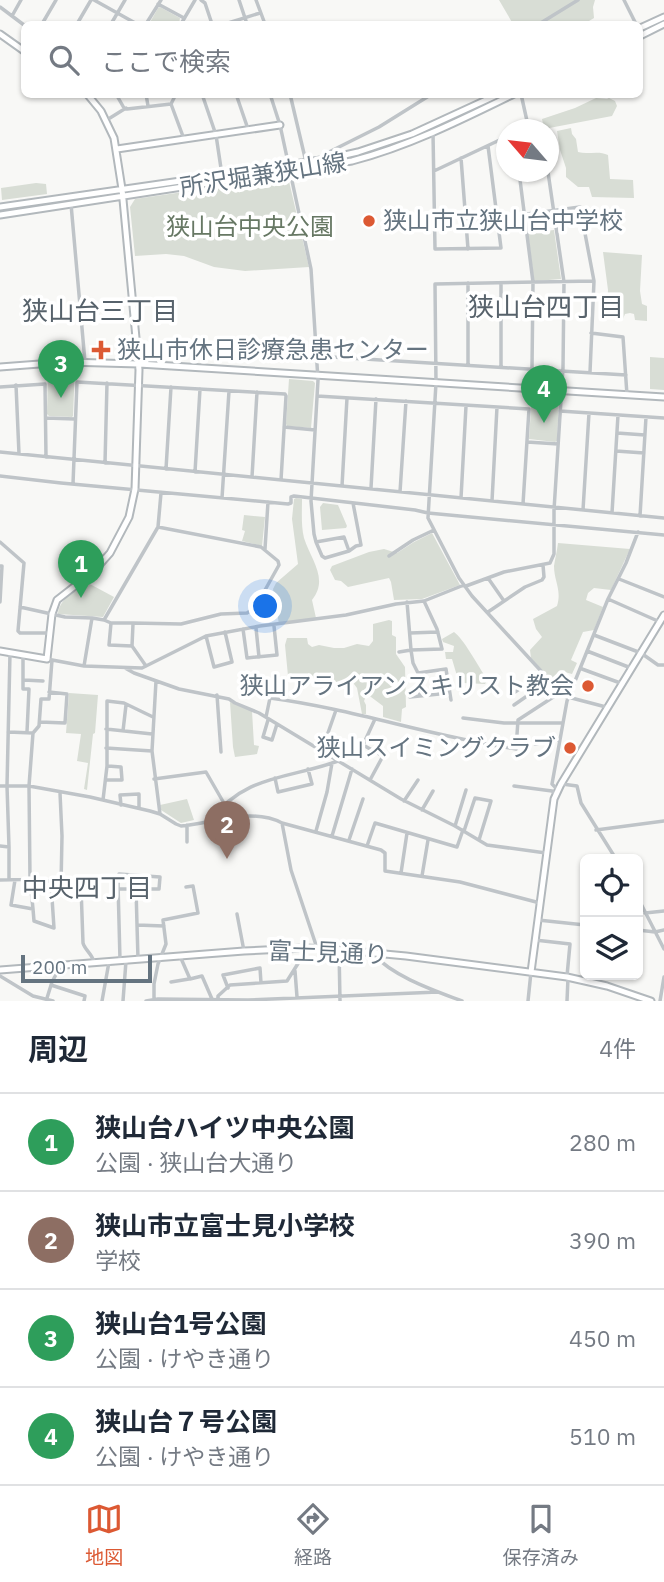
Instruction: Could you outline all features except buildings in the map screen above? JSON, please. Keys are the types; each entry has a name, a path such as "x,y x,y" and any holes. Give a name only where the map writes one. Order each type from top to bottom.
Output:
{"street":[{"path":"12,16 21,0"},
{"path":"44,21 56,0"},
{"path":"79,21 92,0 132,21"},
{"path":"113,21 125,0"},
{"path":"182,21 195,0"},
{"path":"201,0 205,3 211,21"},
{"path":"239,0 246,21"},
{"path":"256,0 264,21"},
{"path":"544,21 578,0"},
{"path":"624,0 635,21"},
{"path":"148,21 159,2 184,18"},
{"path":"0,7 21,22"},
{"path":"235,21 260,13"},
{"path":"643,24 664,17"},
{"path":"643,34 664,24"},
{"path":"0,34 21,49"},
{"path":"51,882 54,928 34,921 30,879 29,786 33,733 40,722 41,699 49,699 52,614 61,595 93,572 110,554 129,517 135,489 139,364 123,196 114,138 106,120 91,98"},
{"path":"119,98 126,108"},
{"path":"147,98 148,106"},
{"path":"174,98 171,104 184,139"},
{"path":"203,98 216,135 222,176"},
{"path":"237,98 248,130"},
{"path":"272,98 311,269 317,376 311,498 314,534 324,558 361,545 353,503"},
{"path":"291,98 306,162"},
{"path":"327,159 327,153 379,127 426,98"},
{"name":"所沢堀兼狭山線","path":"0,215 289,168 358,152 397,141 490,98"},
{"name":"所沢堀兼狭山線","path":"0,207 222,176 332,166 405,145 506,98"},
{"path":"522,98 527,119"},
{"path":"110,118 126,108 171,104"},
{"path":"117,149 280,125"},
{"path":"433,133 435,250 500,248 488,146"},
{"path":"434,171 496,142"},
{"path":"461,158 468,249"},
{"path":"520,182 533,282 532,368"},
{"path":"0,651 84,666 138,669 206,636 424,601 504,572 550,563 554,554 564,282 550,182"},
{"path":"71,204 85,362"},
{"path":"497,218 580,207 594,281 590,372"},
{"path":"594,281 435,284 436,383 428,521 459,578 472,596 564,696 608,708"},
{"path":"468,283 468,365"},
{"path":"500,366 501,283"},
{"path":"591,333 623,337 627,395"},
{"path":"316,356 625,375"},
{"path":"0,367 85,362 139,364 664,397"},
{"path":"73,484 77,382 285,394 281,480"},
{"path":"105,463 107,383"},
{"path":"0,387 46,384 46,457"},
{"path":"16,385 19,454"},
{"path":"166,469 172,387"},
{"path":"195,472 200,389"},
{"path":"222,498 229,391"},
{"path":"252,477 257,392"},
{"path":"317,396 528,409 523,504"},
{"path":"342,486 347,398"},
{"path":"371,489 376,400"},
{"path":"400,492 406,401"},
{"path":"461,498 466,405"},
{"path":"492,501 497,407"},
{"path":"560,411 664,418"},
{"path":"583,510 589,413"},
{"path":"612,513 618,415"},
{"path":"640,516 646,417"},
{"path":"46,418 75,419"},
{"path":"284,427 315,430"},
{"path":"617,433 645,435"},
{"path":"527,442 558,444"},
{"path":"616,451 644,453"},
{"path":"0,452 664,518"},
{"path":"0,476 289,504 293,496 415,509 428,513 664,534"},
{"path":"104,620 158,527 161,492"},
{"path":"265,549 268,502"},
{"path":"20,607 65,617 111,622 181,624 221,614 251,611 279,565 265,549 158,527"},
{"path":"389,556 434,530"},
{"path":"557,792 552,784 569,697 638,532"},
{"path":"316,542 344,537 349,551"},
{"path":"0,542 24,563 18,631 50,633"},
{"path":"488,612 525,587 542,580 543,565"},
{"path":"0,566 0,599"},
{"path":"488,578 504,601"},
{"path":"619,579 664,597"},
{"path":"608,599 661,624"},
{"path":"399,652 442,649 438,632 424,601"},
{"path":"407,602 412,663 418,673 420,696"},
{"path":"528,1001 552,803 664,615"},
{"path":"84,666 92,618"},
{"path":"111,622 109,645 132,646"},
{"path":"133,623 132,646 146,666"},
{"path":"243,629 247,658 277,655 274,625"},
{"path":"256,627 259,657"},
{"path":"206,636 214,667 232,662 225,632"},
{"path":"410,634 438,632"},
{"path":"594,635 641,653 657,665 664,665"},
{"path":"587,651 632,668"},
{"path":"9,880 6,720 10,653"},
{"path":"23,655 23,689 29,689 27,732"},
{"path":"125,668 179,689 217,695 253,710 404,801 486,845 546,853"},
{"path":"581,668 623,684"},
{"path":"418,673 446,669 452,700"},
{"path":"512,694 543,673"},
{"path":"23,680 43,681"},
{"path":"514,705 550,680"},
{"path":"156,681 152,751 160,814"},
{"path":"40,722 65,723 67,694 49,692"},
{"path":"276,724 272,740 263,737 270,698 336,710 459,740 516,749 518,720 561,692"},
{"path":"410,697 450,693"},
{"path":"217,695 221,752"},
{"path":"103,801 107,766 107,701 126,704 153,717"},
{"path":"123,731 126,704"},
{"path":"322,750 336,710"},
{"path":"463,718 517,724 562,723"},
{"path":"370,780 383,756 363,745 375,719"},
{"path":"106,729 152,734"},
{"path":"8,732 33,733"},
{"path":"535,744 560,739"},
{"path":"107,748 152,751"},
{"path":"210,821 245,789 338,761"},
{"path":"316,831 332,763"},
{"path":"106,780 122,780 121,767 107,766"},
{"path":"275,778 278,792 312,784 309,769"},
{"path":"332,836 352,769"},
{"path":"154,779 206,772 225,805"},
{"path":"404,801 418,780"},
{"path":"561,784 577,786 580,803 613,854"},
{"path":"0,786 29,786 139,808 160,814 176,824 264,816 385,853 385,871 460,881 540,903"},
{"path":"514,786 557,792"},
{"path":"455,826 466,790"},
{"path":"422,810 433,792"},
{"path":"60,793 61,885"},
{"path":"121,805 120,795 138,794 139,808"},
{"path":"367,846 375,823 457,847 475,798 491,801 478,840"},
{"path":"349,840 363,799"},
{"path":"596,830 664,821"},
{"path":"282,823 291,870 317,948"},
{"path":"187,825 187,842"},
{"path":"401,873 407,833"},
{"path":"422,876 428,839"},
{"path":"0,846 9,847"},
{"path":"119,889 159,889 160,877 119,874 119,889 123,960 123,1001"},
{"path":"0,880 42,879 61,885 98,890"},
{"path":"15,880 11,905 33,909"},
{"path":"156,1000 154,984 166,944 163,920 198,913 193,886 186,887"},
{"path":"82,887 83,943 94,962"},
{"path":"136,888 138,959"},
{"path":"643,909 664,949"},
{"path":"645,913 664,911"},
{"path":"237,914 244,951"},
{"path":"538,920 580,924"},
{"path":"137,925 164,926"},
{"path":"643,931 664,930"},
{"path":"535,940 570,944 566,1001"},
{"path":"218,1000 218,996 230,985 287,981 305,948"},
{"path":"339,949 340,999"},
{"name":"富士見通り","path":"0,970 244,951 339,949 568,977 607,986 651,1001"},
{"path":"372,952 408,979 462,1001"},
{"path":"180,956 190,979"},
{"path":"102,1001 110,961"},
{"path":"47,999 61,965"},
{"path":"228,988 223,975 260,968 261,983"},
{"path":"295,969 297,997"},
{"path":"0,976 33,996 53,1001"},
{"path":"171,982 202,976 212,999"},
{"path":"660,1001 664,977"},
{"path":"51,985 85,996 84,1001"},
{"path":"146,1001 297,997 340,999 438,992"}],"green space":[{"path":"499,0 595,0 594,18 589,21 511,21"},
{"path":"158,8 180,18 180,21 151,21"},
{"path":"596,98 609,98 615,101 617,106 612,116 559,126 559,119 542,119"},
{"path":"571,128 578,152 608,155 610,179 633,180 634,198 592,197 589,187 578,187 566,177 559,131"},
{"name":"狭山台中央公園","path":"288,177 309,267 245,271 214,267 184,256 135,256 130,207 135,199"},
{"path":"46,184 47,194 2,200 1,188"},
{"path":"554,230 561,279 536,281 528,233"},
{"path":"603,252 642,255 640,291 642,304 647,306 647,321 635,320 634,314 630,313 625,314 623,319 606,318 608,290"},
{"path":"650,357 664,358 664,390 650,389"},
{"path":"75,367 73,416 49,416 48,368"},
{"path":"289,379 315,383 311,428 286,424"},
{"path":"532,394 558,396 557,441 529,439"},
{"path":"296,498 302,499 304,538 319,577 317,592 312,600 316,618 279,624 273,589 276,583 298,564 292,519"},
{"path":"323,503 338,505 346,528 322,530 320,507"},
{"path":"244,515 265,517 262,546 242,541 245,531 242,530"},
{"path":"432,533 460,585 422,599 394,600 389,578 348,587 335,580 330,570 332,566 369,552 384,549 397,553"},
{"path":"558,543 630,549 611,590 594,588 588,593 586,600 603,607 594,630 583,632 571,660 577,663 572,674 561,671 557,687 531,658 530,650 542,637 533,619 557,606 559,595 554,566"},
{"path":"88,583 114,597 103,617 58,614 65,599"},
{"path":"392,621 392,635 396,637 396,654 405,667 406,707 402,709 401,722 383,717 383,706 367,694 364,701 366,714 362,714 354,684 346,681 325,683 288,676 285,645 287,638 307,638 312,647 319,645 344,648 357,644 369,646 373,641 373,624"},
{"path":"454,632 486,678 485,684 463,683 457,676 452,659 446,659 445,652 453,652 454,646 442,639"},
{"path":"69,693 98,695 87,790 84,789 88,763 77,761 81,734 66,733"},
{"path":"230,702 252,711 254,745 259,746 257,754 235,757"},
{"path":"187,799 194,820 181,823 161,810 160,805"}],"place":[{"name":"狭山市立狭山台中学校","path":"369,221"},
{"name":"狭山市休日診療急患センター","path":"101,350"},
{"name":"狭山台1号公園","path":"61,398"},
{"name":"狭山台７号公園","path":"544,423"},
{"name":"狭山台ハイツ中央公園","path":"81,598"},
{"name":"狭山アライアンスキリスト教会","path":"588,686"},
{"name":"狭山スイミングクラブ","path":"570,748"},
{"name":"狭山市立富士見小学校","path":"227,859"}],"district":[{"name":"狭山台四丁目","path":"546,307"},
{"name":"狭山台三丁目","path":"100,311"},
{"name":"中央四丁目","path":"87,888"}]}
